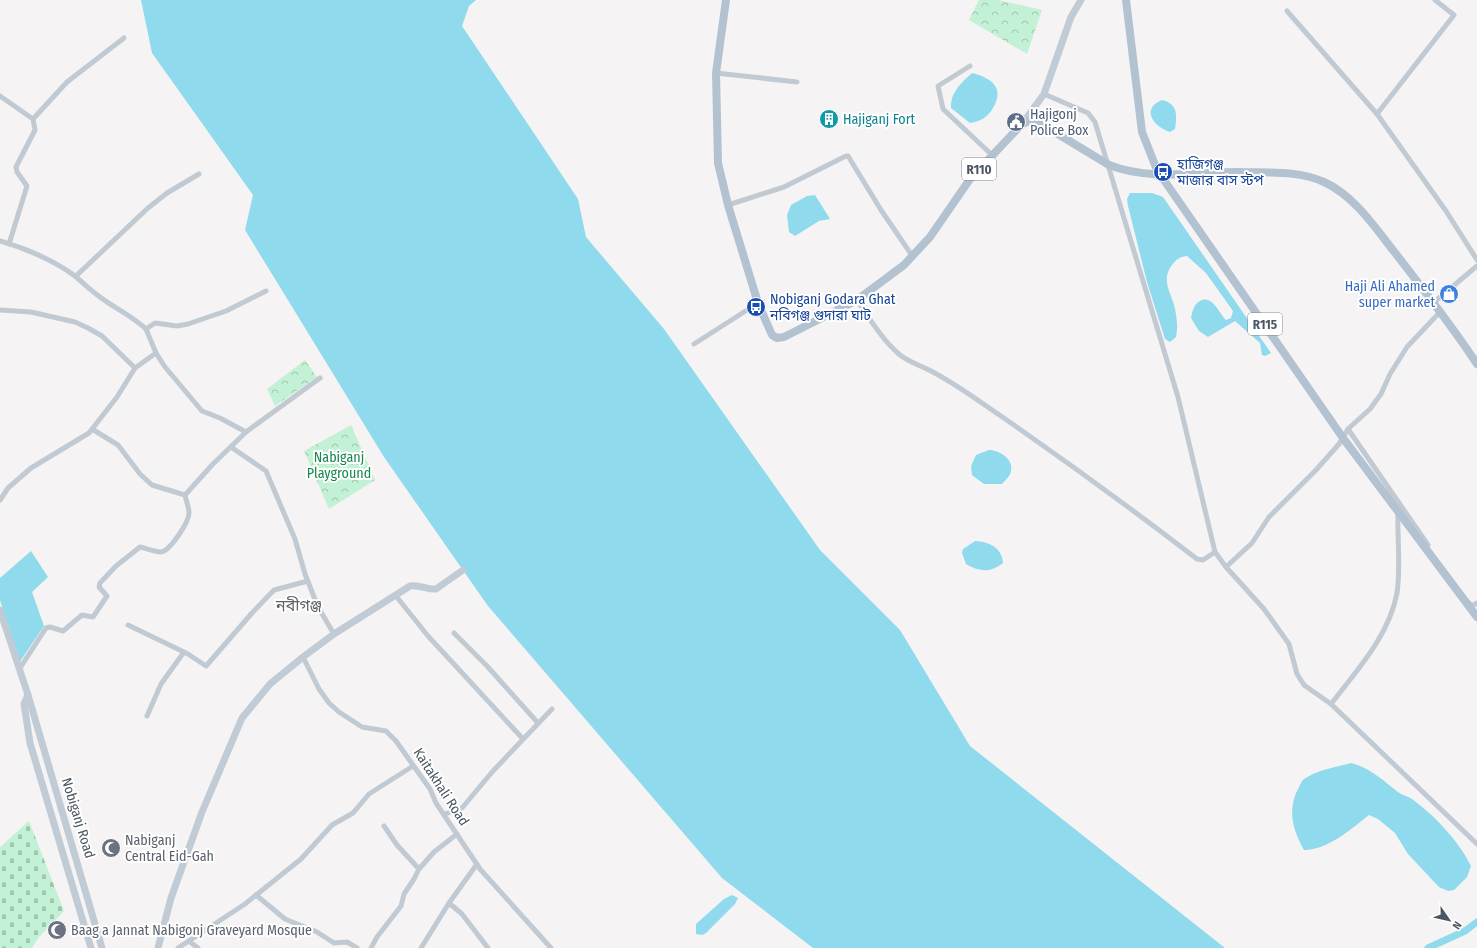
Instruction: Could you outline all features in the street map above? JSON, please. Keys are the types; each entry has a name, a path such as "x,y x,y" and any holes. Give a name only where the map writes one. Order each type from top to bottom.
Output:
{"main road":[{"name":"R110","path":"726,0 716,73 718,163 728,204 758,304 768,329 772,335 777,338 784,337 857,300 913,256 933,233 970,179 1022,124"},
{"path":"1022,124 1044,94 1071,17 1081,0"},
{"name":"R115","path":"1126,0 1142,132 1149,152 1160,174 1343,438 1477,617"},
{"path":"1022,124 1030,121 1043,125 1109,165 1147,174 1237,172 1296,174 1317,179 1328,184 1349,198 1380,234 1440,312 1477,364"},
{"path":"158,948 172,898 202,812 242,718 270,684 302,657 334,634 413,585 431,590 463,570"},
{"name":"Nobiganj Road","path":"0,610 28,694 102,948"},
{"name":"Nobiganj Road","path":"28,694 24,704 30,744 91,948"}],"street":[{"path":"1377,114 1454,15 1435,0"},
{"path":"1287,11 1377,114 1446,211 1477,260"},
{"path":"33,119 66,82 124,38"},
{"path":"970,66 938,86 943,109 992,155"},
{"path":"716,73 797,82"},
{"path":"1044,94 1073,105 1092,117 1095,122 1178,398 1215,552 1226,567 1264,609 1289,644 1300,680 1331,704 1477,844"},
{"path":"0,96 33,119 35,130 16,167 17,172 27,186 9,244"},
{"path":"728,204 784,187 848,156 881,210 913,256"},
{"path":"76,276 148,208 167,193 199,174"},
{"path":"0,241 53,262 76,276 95,294 136,320 146,330 156,353 165,367 202,411 246,432"},
{"path":"1433,303 1477,266"},
{"path":"146,330 154,323 177,326 211,317 266,291"},
{"path":"857,300 878,331 900,355 912,363 930,370 998,414 1042,447 1091,479 1197,559 1203,560 1215,552"},
{"path":"694,344 758,304"},
{"path":"0,310 30,312 75,322 102,336 135,368"},
{"path":"1226,567 1252,543 1269,517 1316,470 1343,438 1348,429 1370,409 1407,347 1440,312"},
{"path":"0,500 8,488 31,468 89,433 117,397 135,368 156,353"},
{"path":"185,495 246,432 320,378"},
{"path":"92,429 118,445 140,474 152,485 185,495"},
{"path":"1348,429 1470,605 1477,603"},
{"path":"231,447 266,471 295,539 318,607 334,634"},
{"path":"20,668 46,628 50,627 63,631 82,615 93,617 107,596 99,587 100,583 133,551 140,547 161,552 166,549 182,532 189,517 185,495"},
{"path":"1331,704 1385,630 1392,614 1398,576 1398,510"},
{"path":"128,625 184,652 206,666 274,590 308,581"},
{"path":"396,596 428,636 523,739"},
{"path":"454,633 487,666 538,723"},
{"path":"147,716 161,684 184,652"},
{"name":"Kaitakhali Road","path":"302,657 319,689 329,703 352,722 362,727 386,731 396,741 414,766 477,864 551,948"},
{"path":"445,814 462,808 493,771 552,709"},
{"path":"178,948 190,942 256,895 301,859 332,824 353,813 369,794 414,766"},
{"path":"384,826 397,845 419,869"},
{"path":"371,948 377,937 401,906 404,894 419,869 434,852 457,834"},
{"path":"421,948 449,903 477,864"},
{"path":"256,895 285,919 317,932 334,943 347,942 357,948"},
{"path":"449,903 462,914 488,948"},
{"path":"190,942 198,948"}],"green space":[{"path":"979,0 998,0 1042,10 1027,54 969,20"},
{"path":"305,360 317,377 275,406 267,389"},
{"name":"Nabiganj Playground","path":"351,425 375,480 329,509 304,451"},
{"path":"29,821 64,911 39,937 32,948 0,948 0,847"}],"water":[{"path":"141,0 476,0 469,6 462,26 578,199 586,237 664,329 820,550 900,630 970,746 1225,948 813,948 722,878 488,606 384,457 245,230 253,195 152,53"},
{"path":"972,73 985,78 994,84 997,89 997,94 993,108 986,117 970,123 951,108 951,103 954,93"},
{"path":"1162,100 1174,107 1176,115 1175,129 1170,132 1164,130 1152,118 1152,108 1155,104"},
{"path":"1130,193 1152,193 1163,197 1271,353 1265,356 1262,355 1260,343 1235,321 1208,337 1199,331 1191,318 1198,302 1208,300 1212,302 1226,320 1231,318 1233,311 1206,273 1187,256 1175,261 1167,276 1168,287 1174,303 1177,327 1176,337 1170,342 1165,339 1147,282 1128,206 1127,199"},
{"path":"815,195 830,219 819,221 795,236 789,232 787,215 791,205 807,196"},
{"path":"989,450 1001,453 1010,463 1011,467 1009,477 1002,484 984,484 972,475 971,466 976,455"},
{"path":"975,541 990,544 998,550 1003,563 989,570 976,569 966,564 962,553 963,549"},
{"path":"31,551 48,577 32,592 44,626 19,663 0,600 0,578"},
{"path":"1351,763 1365,768 1400,793 1412,799 1429,813 1453,838 1466,856 1471,866 1467,877 1454,890 1448,891 1439,887 1408,854 1395,833 1378,819 1369,815 1330,843 1313,849 1304,850 1294,828 1292,813 1295,797 1301,782 1315,773"},
{"path":"732,895 738,898 735,904 706,933 702,935 696,934 696,924 724,899"}],"waterway":[{"path":"1428,948 1465,931 1477,922"}],"place":[{"name":"Hajiganj Fort","path":"829,119"},
{"name":"Hajigonj Police Box","path":"1016,122"},
{"name":"হাজিগঞ্জ মাজার বাস স্টপ","path":"1163,172"},
{"name":"Haji Ali Ahamed super market","path":"1449,294"},
{"name":"Nobiganj Godara Ghat নবিগঞ্জ গুদারা ঘাট","path":"756,307"},
{"name":"Nabiganj Central Eid-Gah","path":"111,848"},
{"name":"Baag a Jannat Nabigonj Graveyard Mosque","path":"57,930"}],"district":[{"name":"নবীগঞ্জ","path":"299,605"}]}
